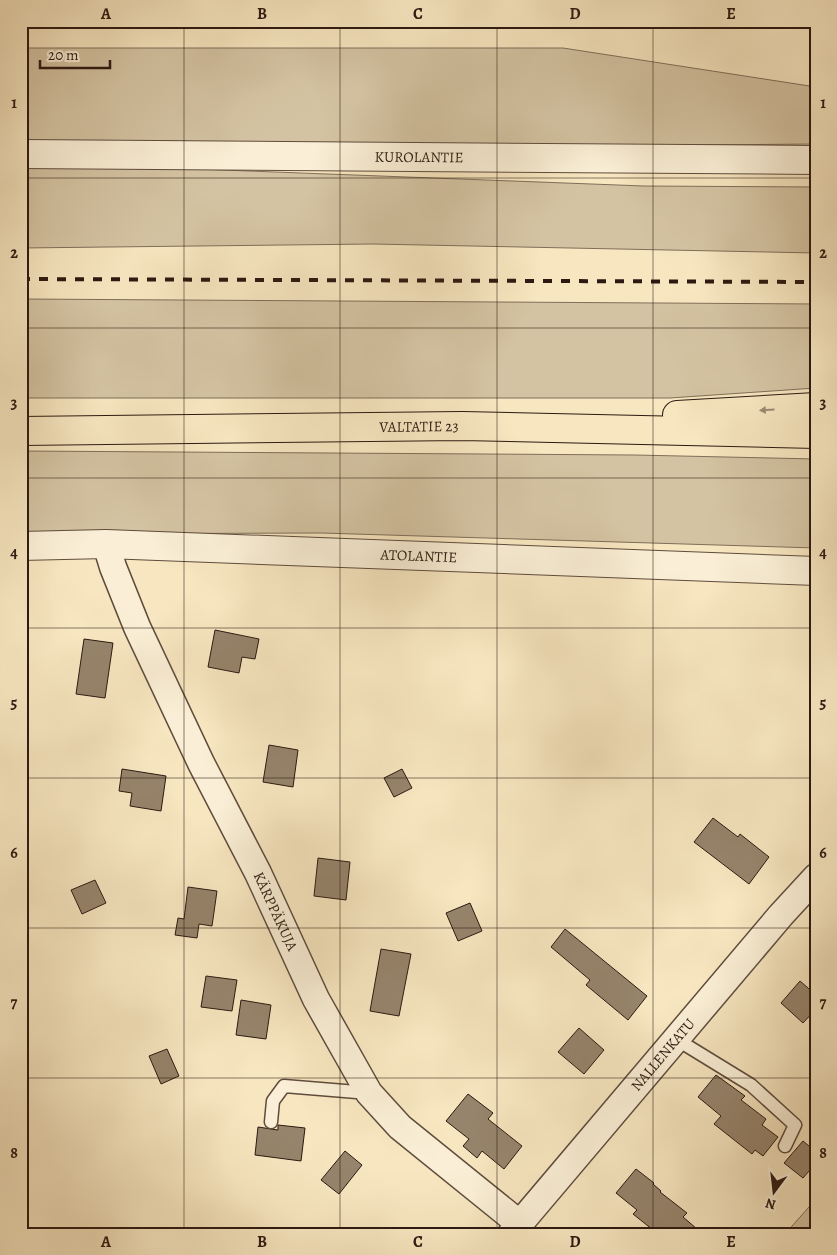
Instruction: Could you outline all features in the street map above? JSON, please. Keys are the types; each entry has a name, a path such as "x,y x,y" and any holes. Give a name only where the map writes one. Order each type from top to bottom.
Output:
{"highway":[{"path":"462,426 816,407"},
{"name":"VALTATIE 23","path":"21,431 462,426 816,434"}],"street":[{"name":"KUROLANTIE","path":"21,154 816,160"},
{"name":"ATOLANTIE","path":"21,546 106,544 816,571"},
{"name":"KÄRPPÄKUJA","path":"106,544 137,628 197,754 258,873 316,999 368,1093 400,1127 516,1229"},
{"name":"NALLENKATU","path":"516,1229 781,915 816,877"}],"lane":[{"path":"676,1039 751,1085 795,1125 785,1146"},
{"path":"270,1122 273,1101 284,1086 368,1093"}],"shaded area":[{"path":"21,48 563,48 816,87 816,144 21,151"},
{"path":"21,164 644,186 816,187 816,253 373,244 21,248"},
{"path":"21,299 816,304 816,388 670,398 21,398"},
{"path":"21,451 635,455 816,459 816,548 321,533 21,534"},
{"path":"816,1199 816,1234 785,1234"}],"building":[{"path":"215,630 259,639 255,659 242,657 239,673 208,667"},
{"path":"84,639 113,643 105,698 76,694"},
{"path":"269,745 298,750 293,787 263,782"},
{"path":"122,769 166,776 161,811 130,806 132,793 119,791"},
{"path":"402,769 412,788 394,797 384,778"},
{"path":"713,818 738,837 740,834 769,857 749,884 694,842"},
{"path":"318,858 350,862 346,900 314,896"},
{"path":"95,880 106,903 82,914 71,890"},
{"path":"188,887 217,891 212,926 199,924 197,938 175,935 178,918 184,919"},
{"path":"470,903 482,931 458,941 446,913"},
{"path":"565,929 647,996 628,1020 586,985 590,980 551,947"},
{"path":"381,949 411,954 399,1016 370,1011"},
{"path":"206,976 237,980 232,1011 201,1007"},
{"path":"800,981 816,995 816,1009 803,1023 781,1003"},
{"path":"241,1000 271,1005 266,1039 236,1035"},
{"path":"579,1028 604,1050 584,1074 558,1052"},
{"path":"167,1049 179,1076 161,1084 149,1056"},
{"path":"716,1075 745,1096 741,1100 766,1119 762,1125 778,1137 763,1156 755,1150 752,1154 714,1124 721,1116 698,1097"},
{"path":"468,1094 493,1113 488,1119 522,1146 504,1169 482,1151 477,1158 463,1146 469,1139 446,1121"},
{"path":"278,1125 305,1128 301,1161 255,1155 258,1127 278,1130"},
{"path":"803,1141 816,1152 816,1163 803,1178 784,1163"},
{"path":"345,1151 362,1165 339,1194 321,1180"},
{"path":"636,1169 654,1183 660,1192 687,1213 683,1217 703,1234 658,1234 633,1214 637,1210 616,1193"}],"railway":[{"path":"21,279 816,282"}]}
